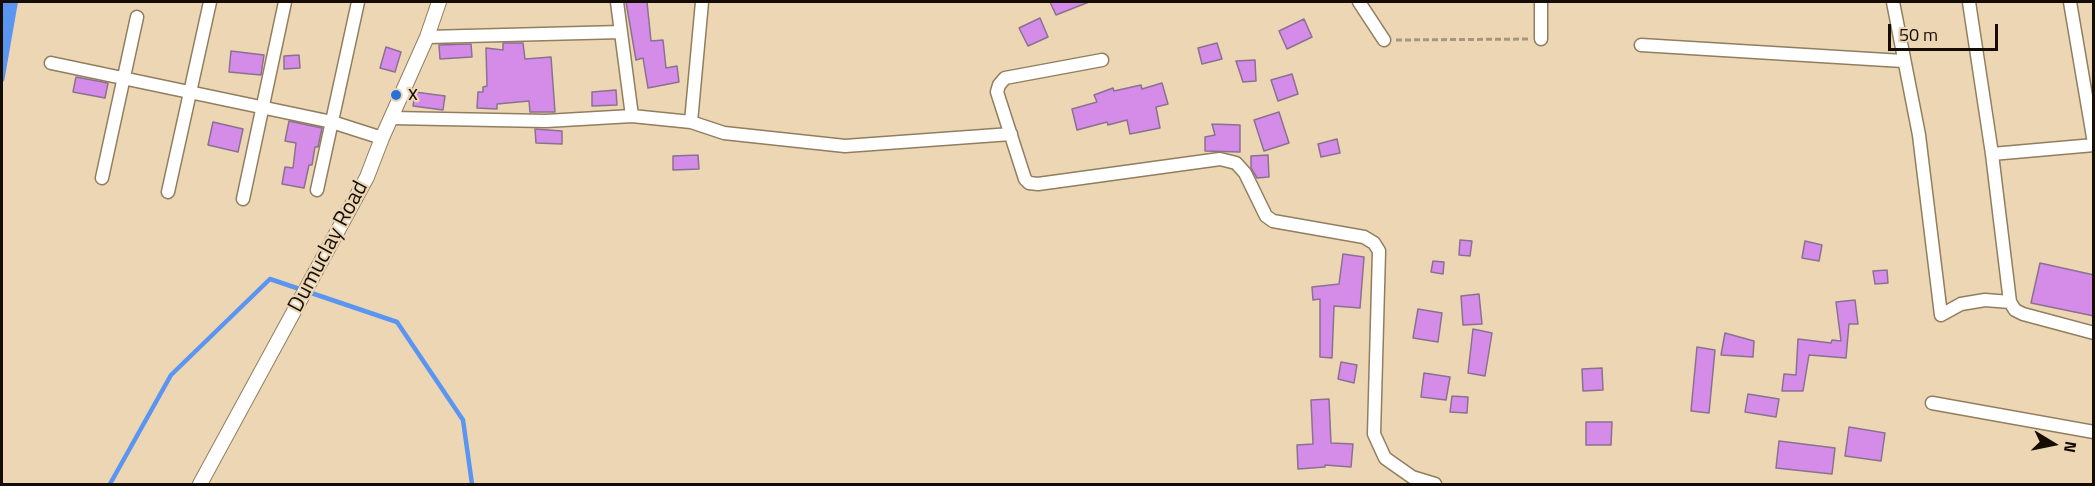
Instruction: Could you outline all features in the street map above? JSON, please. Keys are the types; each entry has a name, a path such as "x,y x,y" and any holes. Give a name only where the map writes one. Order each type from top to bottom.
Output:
{"street":[{"path":"168,192 210,2"},
{"path":"243,199 285,2"},
{"path":"317,189 358,2"},
{"name":"Dumuclay Road","path":"201,484 284,333 317,265 367,177 427,37 439,2"},
{"path":"617,2 632,116"},
{"path":"691,122 702,2"},
{"path":"1359,2 1384,40"},
{"path":"1541,2 1541,39"},
{"path":"1893,2 1919,135 1941,315 1961,304 1985,300 2010,302"},
{"path":"1969,2 1992,154 2010,302 2015,310 2023,314 2094,333"},
{"path":"1992,154 2094,144 2070,2"},
{"path":"102,178 137,17"},
{"path":"427,37 621,32"},
{"path":"1641,45 1903,61"},
{"path":"1102,60 1005,78 999,85 997,92 1024,179 1029,183 1220,159 1236,163 1245,173 1266,216 1273,221 1364,237 1374,243 1379,252 1374,434 1386,458 1412,477 1435,484"},
{"path":"51,63 332,122 382,138"},
{"path":"392,118 546,121 632,116 691,122 724,133 844,146 1011,134"},
{"path":"1932,403 2094,432"}],"path":[{"path":"1384,40 1541,39"}],"water":[{"path":"2,2 18,2 4,82 2,79"}],"building":[{"path":"626,2 647,2 651,41 663,40 666,68 677,66 679,82 648,88 643,58 636,60"},
{"path":"1050,2 1089,2 1056,15"},
{"path":"1040,18 1048,37 1028,46 1019,28"},
{"path":"1304,19 1312,37 1287,49 1279,31"},
{"path":"503,43 523,43 525,59 551,57 555,112 530,112 529,101 497,104 497,109 477,108 478,92 483,92 483,87 487,86 486,48 503,50"},
{"path":"1217,43 1222,59 1202,64 1198,48"},
{"path":"471,44 472,57 440,59 439,45"},
{"path":"386,47 401,52 395,72 380,68"},
{"path":"231,51 264,55 261,75 229,72"},
{"path":"299,55 300,68 284,69 284,56"},
{"path":"1255,60 1256,81 1243,82 1236,61"},
{"path":"1292,74 1298,94 1278,101 1271,80"},
{"path":"76,77 108,83 105,98 73,92"},
{"path":"1162,83 1168,104 1156,107 1160,128 1130,134 1127,120 1108,125 1107,122 1077,130 1072,109 1097,102 1094,95 1113,88 1114,91 1141,85 1142,89"},
{"path":"616,90 617,105 592,106 592,92"},
{"path":"415,92 445,96 443,110 413,106"},
{"path":"1279,112 1289,143 1264,151 1254,120"},
{"path":"289,121 322,128 318,147 315,147 312,165 309,165 304,188 282,184 285,167 293,168 296,143 285,141"},
{"path":"213,122 243,129 238,152 208,145"},
{"path":"1212,124 1240,125 1240,152 1205,151 1205,137 1215,135"},
{"path":"535,129 562,131 562,144 536,143"},
{"path":"1337,139 1340,153 1321,157 1318,144"},
{"path":"698,155 699,169 673,170 673,156"},
{"path":"1268,155 1269,177 1257,178 1251,168 1251,156"},
{"path":"1460,240 1472,241 1470,256 1459,255"},
{"path":"1805,241 1822,245 1819,261 1802,258"},
{"path":"1343,254 1364,257 1360,308 1334,306 1332,358 1320,357 1320,299 1313,300 1312,287 1339,284"},
{"path":"1433,261 1444,262 1443,274 1431,272"},
{"path":"2040,263 2094,275 2094,316 2031,303"},
{"path":"1887,270 1888,283 1875,284 1873,271"},
{"path":"1479,294 1482,324 1463,325 1461,296"},
{"path":"1855,300 1858,324 1849,324 1846,358 1809,355 1803,391 1782,391 1784,374 1796,375 1798,339 1831,343 1832,340 1841,341 1836,302"},
{"path":"1418,309 1442,313 1438,342 1413,338"},
{"path":"1473,329 1492,333 1485,376 1468,373"},
{"path":"1725,333 1754,341 1753,357 1721,355"},
{"path":"1697,347 1715,350 1709,413 1691,411"},
{"path":"1341,362 1357,365 1354,383 1338,379"},
{"path":"1602,368 1603,390 1583,391 1582,369"},
{"path":"1424,373 1450,377 1446,400 1421,397"},
{"path":"1748,394 1779,399 1776,417 1745,412"},
{"path":"1452,396 1468,397 1467,413 1450,412"},
{"path":"1329,399 1331,443 1353,444 1351,467 1325,465 1325,467 1298,469 1297,445 1313,444 1311,400"},
{"path":"1586,422 1612,422 1611,445 1586,445"},
{"path":"1849,427 1885,433 1881,461 1845,456"},
{"path":"1779,441 1835,448 1832,474 1776,468"}],"waterway":[{"path":"110,484 171,375 270,279 397,322 463,420 472,484"}],"place":[{"name":"x","path":"396,95"}]}
